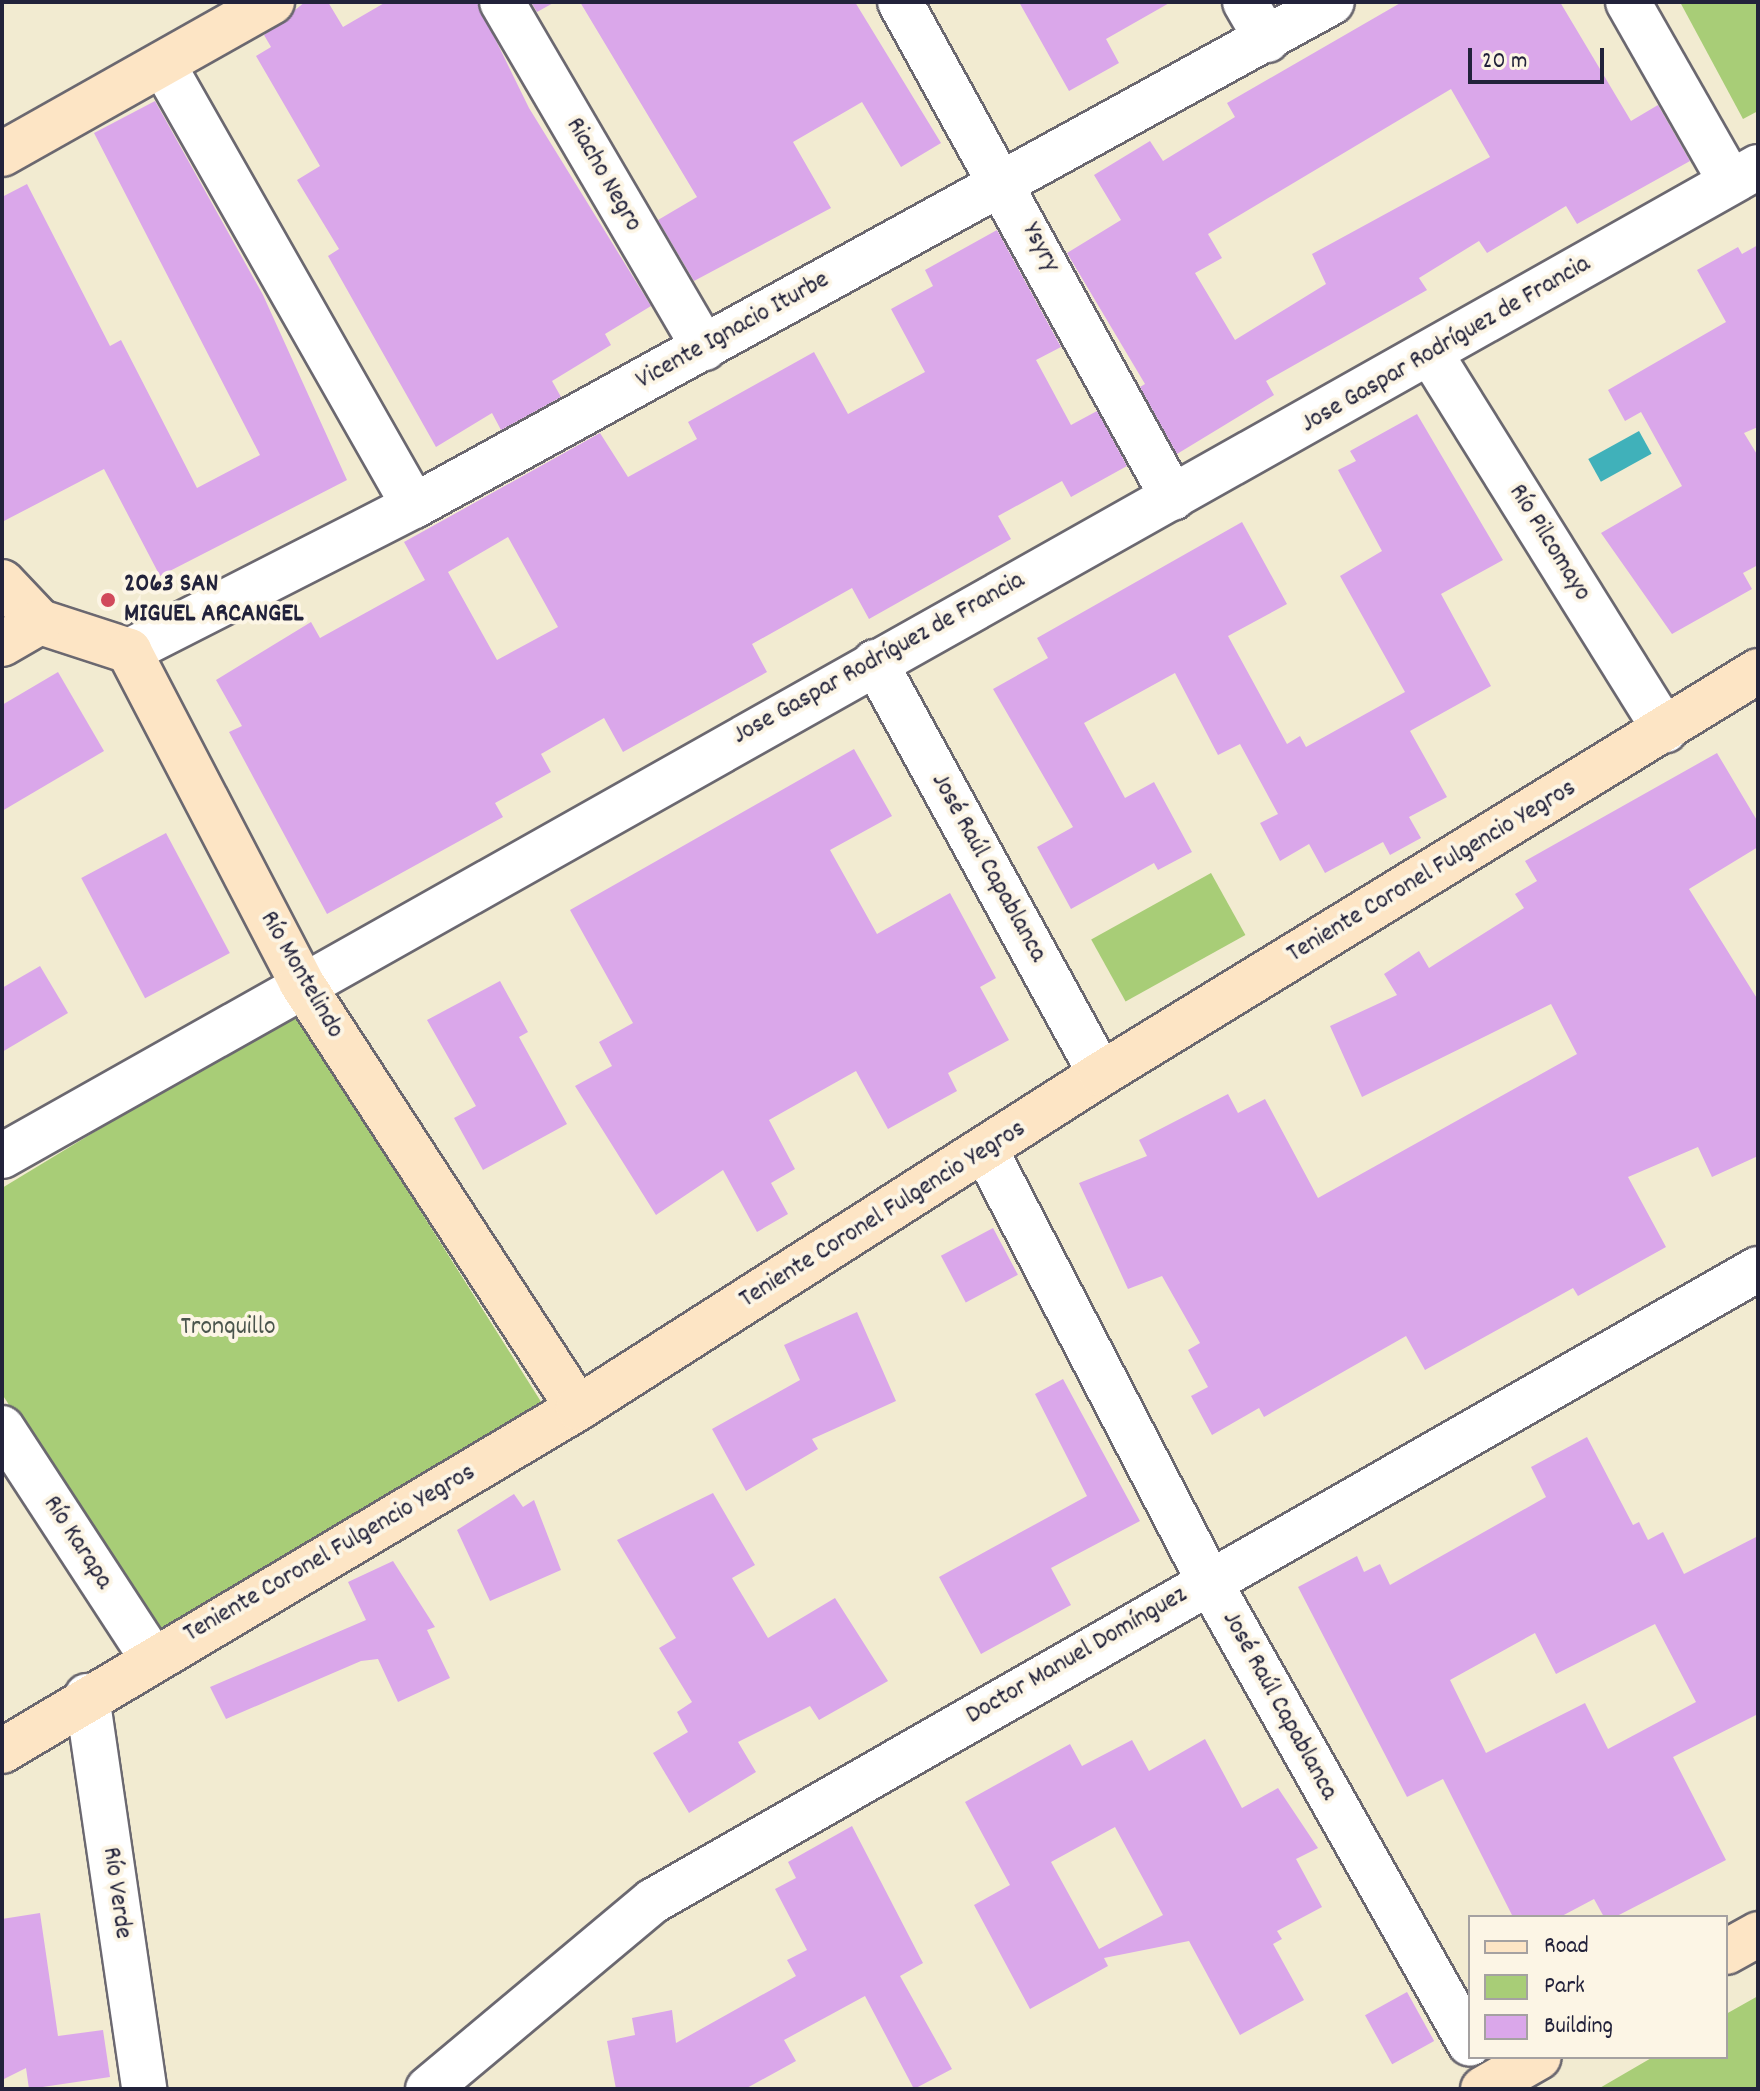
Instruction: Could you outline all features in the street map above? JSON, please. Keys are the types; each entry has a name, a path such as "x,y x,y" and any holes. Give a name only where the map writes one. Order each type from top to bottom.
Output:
{"street":[{"path":"2,154 164,66 272,2"},
{"name":"Riacho Negro","path":"502,2 704,348"},
{"name":"Ysyry","path":"900,2 1002,178 1173,498"},
{"path":"1245,2 1267,40"},
{"name":"Vicente Ignacio Iturbe","path":"129,651 414,506 704,348 1002,178 1267,40 1332,2"},
{"path":"1628,2 1744,174"},
{"path":"164,66 414,506"},
{"name":"Jose Gaspar Rodríguez de Francia","path":"2,1156 301,982 1432,356 1744,174"},
{"name":"Río Pilcomayo","path":"1432,356 1665,730"},
{"path":"2,582 40,622 129,651"},
{"path":"2,644 40,622"},
{"name":"Río Montelindo","path":"129,651 301,982 578,1408"},
{"name":"José Raúl Capablanca","path":"875,662 1101,1074"},
{"name":"Teniente Coronel Fulgencio Yegros","path":"2,1751 87,1696 578,1408 986,1151 1101,1074 1758,671"},
{"name":"José Raúl Capablanca","path":"986,1151 1209,1581 1468,2040"},
{"name":"Doctor Manuel Domínguez","path":"428,2089 653,1901 1758,1269"},
{"name":"Río Karapa","path":"2,1428 152,1658"},
{"name":"Río Verde","path":"87,1696 144,2089"},
{"path":"1728,1951 1758,1934"},
{"path":"1484,2076 1533,2059"}],"green space":[{"path":"1680,2 1758,2 1758,111 1743,119"},
{"path":"1211,873 1245,935 1126,1002 1091,939"},
{"name":"Tronquillo","path":"294,1011 545,1408 158,1638 2,1394 2,1188"},
{"path":"1758,1996 1758,2089 1598,2089 1650,2059 1728,2059 1728,2013"}],"water":[{"path":"1639,431 1652,454 1601,482 1588,459"}],"building":[{"path":"305,2 328,2 343,27 386,2 477,2 529,108 651,306 605,334 611,345 552,381 561,397 501,430 492,413 436,447 328,256 339,249 297,180 320,166 256,56 271,47 264,35"},
{"path":"531,2 555,2 537,12"},
{"path":"580,2 855,2 941,143 901,167 862,102 793,142 831,208 694,281 658,220 697,197"},
{"path":"1019,2 1171,2 1106,39 1119,63 1069,91"},
{"path":"1402,2 1560,2 1631,121 1658,105 1690,161 1577,224 1566,206 1487,253 1479,241 1419,278 1427,290 1266,381 1274,395 1177,454 1140,387 1145,384 1067,253 1121,220 1094,175 1150,141 1163,161 1235,117 1227,103","holes":["1451,89 1490,157 1312,254 1326,284 1235,340 1195,273 1222,258 1208,234"]},
{"path":"155,101 263,295 347,480 160,576 104,469 2,522 2,197 27,184 110,346 121,340 197,488 260,455 94,133"},
{"path":"997,230 1061,347 1036,360 1071,425 1097,411 1127,466 1071,497 1062,481 998,516 1011,539 869,619 852,588 752,644 767,672 623,752 604,718 541,754 551,772 495,803 503,817 327,914 229,732 242,726 216,680 311,622 320,638 425,580 404,542 600,433 628,477 697,439 688,422 814,352 848,414 925,372 891,309 933,286 925,270","holes":["508,537 558,627 497,660 448,572"]},
{"path":"1758,245 1758,427 1744,433 1758,456 1758,565 1743,573 1752,589 1672,634 1601,533 1682,486 1641,412 1625,421 1608,390 1726,322 1697,270 1738,247 1742,254"},
{"path":"1417,414 1503,560 1441,594 1491,686 1410,731 1447,797 1409,817 1421,838 1390,855 1383,842 1325,873 1309,844 1280,861 1260,823 1278,814 1240,744 1218,755 1175,673 1084,723 1125,798 1154,782 1192,852 1158,870 1154,863 1071,909 1037,847 1073,827 993,689 1048,658 1037,638 1242,522 1287,604 1228,636 1287,744 1300,736 1306,747 1405,692 1340,576 1382,551 1338,470 1356,461 1350,451"},
{"path":"58,672 104,751 2,811 2,705"},
{"path":"854,749 892,816 830,850 877,934 950,893 996,978 980,987 1009,1040 948,1073 957,1091 888,1129 856,1071 769,1120 795,1169 771,1183 788,1214 757,1232 723,1170 656,1215 575,1086 612,1066 599,1042 633,1023 570,910"},
{"path":"1717,753 1758,822 1758,847 1689,889 1758,1000 1758,1156 1712,1177 1698,1147 1628,1177 1666,1247 1578,1296 1573,1288 1425,1370 1406,1336 1264,1417 1259,1408 1212,1435 1191,1396 1208,1387 1188,1350 1200,1343 1162,1276 1128,1289 1079,1183 1147,1156 1139,1140 1228,1094 1238,1113 1265,1099 1318,1198 1577,1054 1551,1004 1362,1097 1330,1026 1397,995 1384,974 1419,951 1429,968 1524,908 1515,894 1537,881 1525,861"},
{"path":"166,833 230,953 145,998 81,878"},
{"path":"40,966 68,1013 2,1052 2,988"},
{"path":"500,981 528,1032 519,1037 567,1124 483,1170 454,1118 476,1106 427,1020"},
{"path":"993,1228 1018,1275 966,1302 941,1256"},
{"path":"857,1312 896,1401 812,1439 818,1449 746,1491 712,1429 800,1380 784,1345"},
{"path":"1063,1379 1140,1521 1051,1568 1071,1605 981,1654 939,1577 1087,1496 1035,1394"},
{"path":"1587,1437 1633,1525 1639,1522 1648,1540 1663,1532 1684,1574 1758,1536 1758,1714 1673,1757 1726,1860 1619,1915 1603,1915 1594,1899 1564,1915 1512,1915 1443,1779 1407,1797 1298,1587 1357,1556 1364,1572 1380,1564 1390,1585 1546,1497 1531,1467","holes":["1655,1624 1696,1702 1608,1749 1585,1703 1486,1753 1450,1680 1535,1633 1556,1674"]},
{"path":"713,1493 755,1565 732,1578 768,1638 835,1598 888,1681 819,1720 810,1706 738,1742 756,1772 689,1813 653,1753 688,1732 677,1712 692,1702 659,1648 676,1638 617,1540"},
{"path":"514,1494 523,1507 534,1500 561,1570 490,1601 457,1530"},
{"path":"393,1561 435,1627 427,1630 450,1678 398,1702 378,1659 361,1661 226,1719 210,1687 366,1620 348,1582"},
{"path":"1205,1739 1242,1808 1278,1788 1318,1848 1296,1859 1322,1907 1277,1931 1282,1939 1273,1944 1304,2000 1240,2035 1189,1941 1104,1958 1108,1966 1030,2009 974,1905 1010,1885 965,1802 1070,1744 1082,1766 1132,1740 1149,1771","holes":["1115,1827 1163,1915 1099,1949 1051,1862"]},
{"path":"852,1826 923,1963 900,1976 952,2069 914,2089 865,1996 784,2040 796,2061 745,2089 616,2089 607,2041 635,2035 632,2018 672,2010 676,2043 796,1976 787,1960 807,1950 775,1889 796,1878 788,1862"},
{"path":"40,1913 58,2036 103,2030 110,2077 29,2089 26,2068 2,2080 2,1919"},
{"path":"1407,1992 1434,2041 1392,2064 1365,2015"}],"place":[{"name":"2063 SAN MIGUEL ARCANGEL","path":"108,600"}]}
